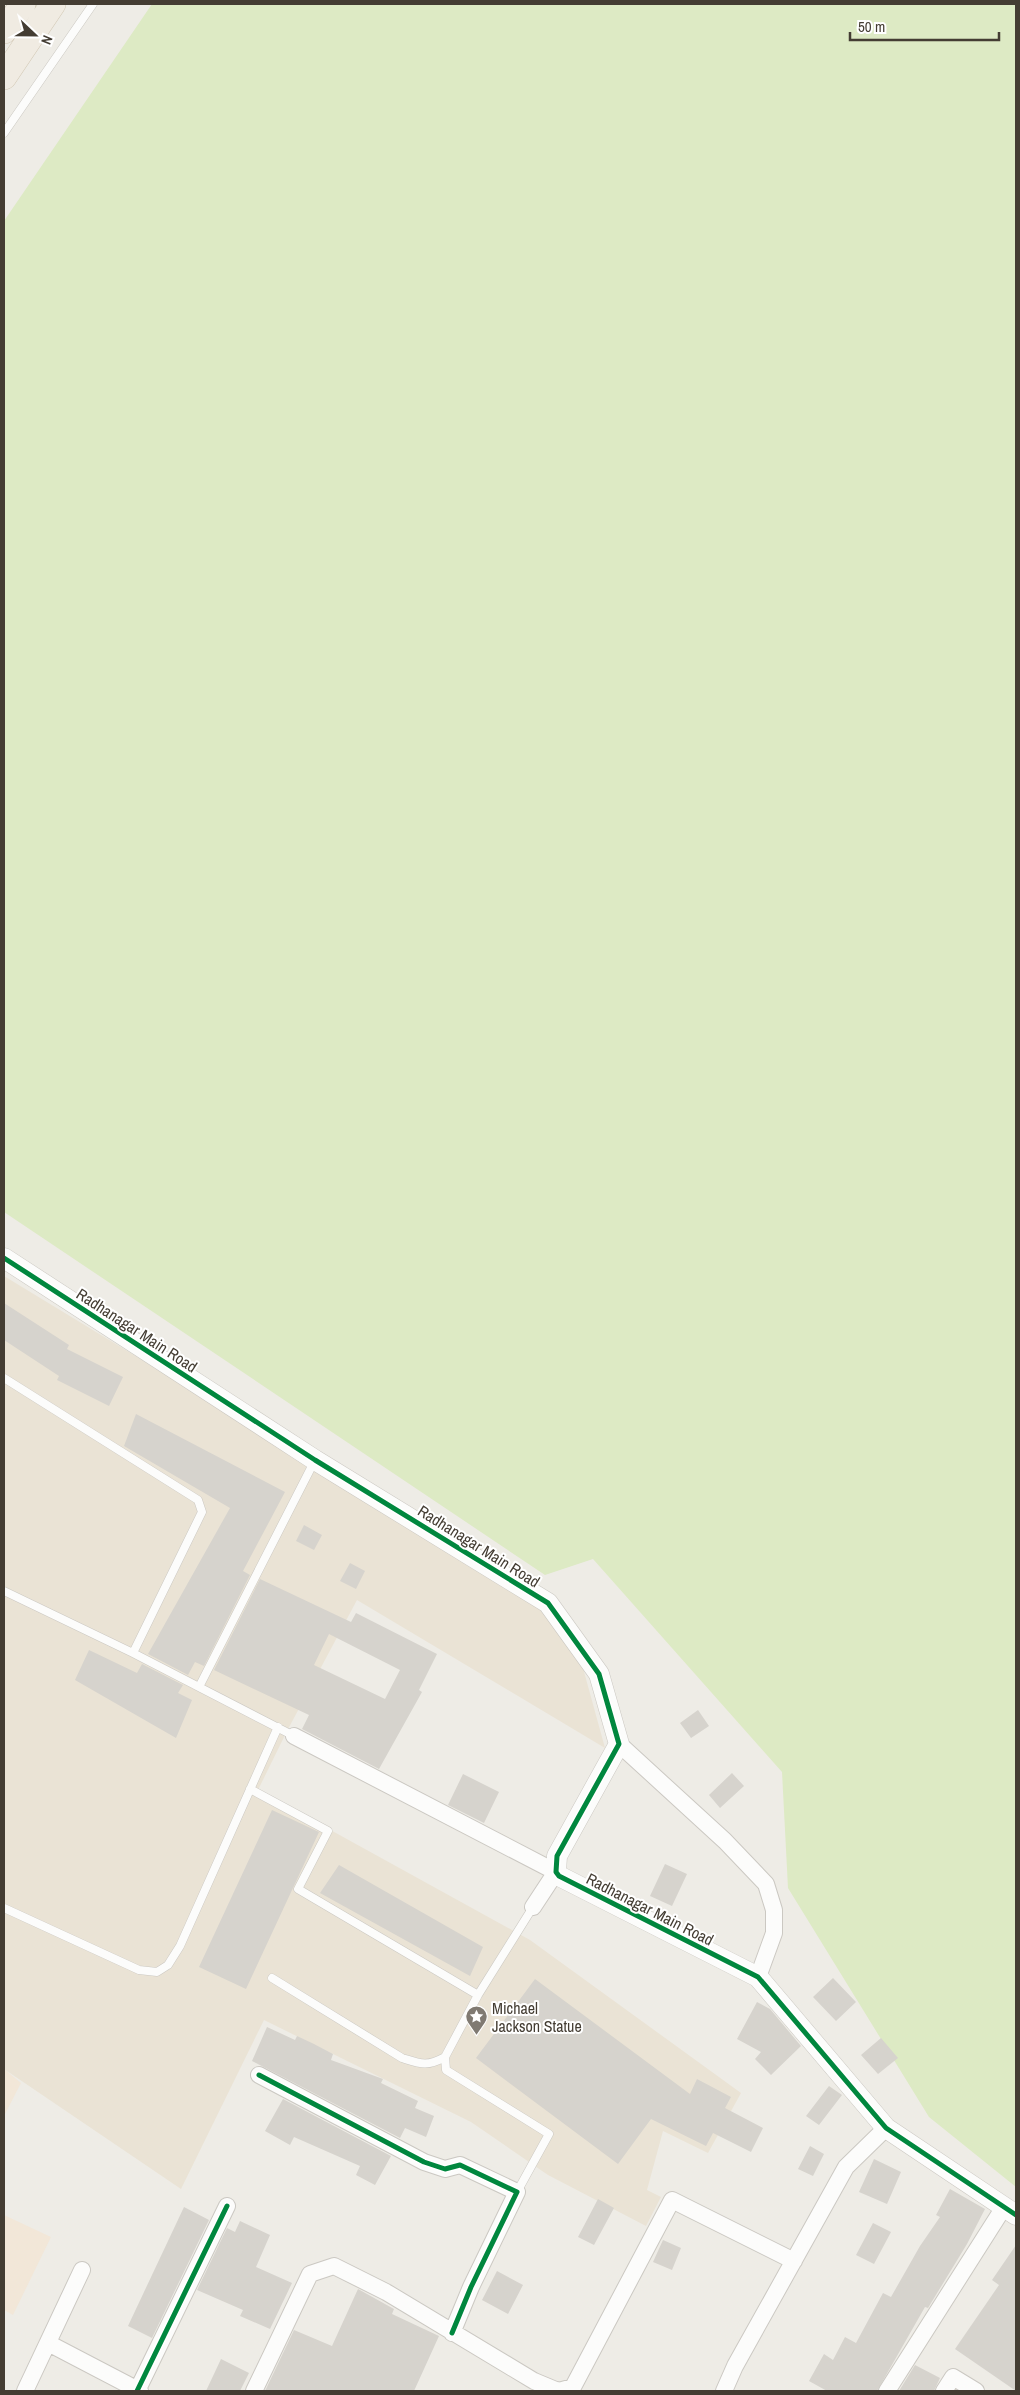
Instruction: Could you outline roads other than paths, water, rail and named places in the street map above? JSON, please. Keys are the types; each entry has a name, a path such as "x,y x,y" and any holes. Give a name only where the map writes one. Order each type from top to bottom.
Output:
{"main road":[{"path":"4,31 23,4"},
{"path":"4,77 53,4"}],"street":[{"name":"Radhanagar Main Road","path":"4,1258 315,1460 548,1603 599,1674 619,1744"},
{"path":"294,1736 556,1872"},
{"path":"533,1907 556,1872 558,1856 619,1744 725,1841 766,1884 774,1910 774,1933 758,1977"},
{"name":"Radhanagar Main Road","path":"556,1872 565,1880 758,1977 886,2128 1010,2211"},
{"path":"259,2074 424,2162 445,2169 460,2165 517,2192 472,2286 452,2333"},
{"path":"724,2391 735,2366 846,2168 886,2128"},
{"path":"254,2391 310,2274 334,2266 386,2292 534,2381 559,2391 573,2387 672,2200 794,2261"},
{"path":"48,2343 138,2391 227,2206"},
{"path":"887,2391 1010,2211"},
{"path":"25,2391 82,2270"},
{"path":"944,2391 953,2377 976,2391"}],"lane":[{"path":"4,133 93,4"},
{"path":"4,1378 198,1500 202,1512 133,1653"},
{"path":"199,1687 315,1460"},
{"path":"4,1591 133,1653 294,1736"},
{"path":"4,1908 139,1970 157,1972 168,1965 180,1946 278,1727"},
{"path":"250,1789 328,1831 298,1888 478,1995"},
{"path":"517,2192 549,2134 446,2070 445,2057 478,1995 533,1907"},
{"path":"272,1978 402,2058 418,2064 432,2064 445,2057"}],"place":[{"name":"Michael Jackson Statue","path":"476,2036"}]}
